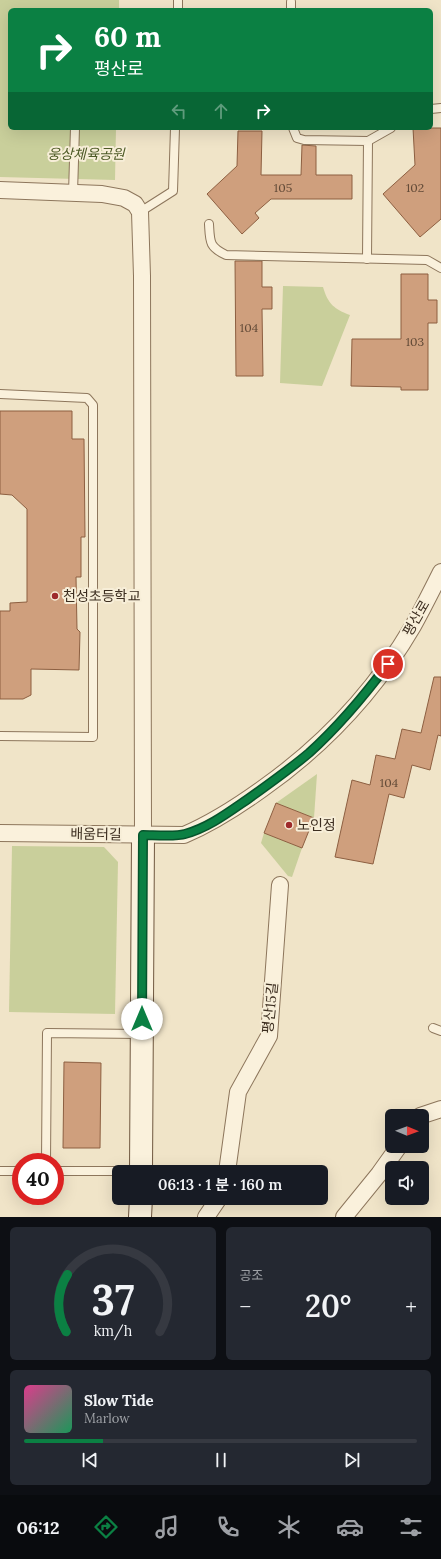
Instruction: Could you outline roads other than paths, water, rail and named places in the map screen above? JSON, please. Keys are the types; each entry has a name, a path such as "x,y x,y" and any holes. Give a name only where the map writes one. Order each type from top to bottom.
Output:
{"street":[{"path":"0,190 102,194 124,198 135,204 140,212 142,299 143,835"},
{"name":"평산로","path":"143,835 184,835 200,828 228,813 284,773 310,752 338,725 388,664 413,626 441,572"},
{"name":"배움터길","path":"0,833 143,835 141,1165"},
{"name":"평산15길","path":"228,1165 238,1092 270,1036 280,885"},
{"path":"429,1113 441,1109"},
{"path":"344,1217 380,1174 394,1153"},
{"path":"140,1217 141,1205"},
{"path":"206,1217 214,1205"}],"lane":[{"path":"73,193 75,130"},
{"path":"140,212 173,190 175,130"},
{"path":"294,130 297,138 304,140 368,141 387,130"},
{"path":"367,259 368,141"},
{"path":"209,224 210,241 215,250 226,256 427,260 441,268"},
{"path":"0,394 87,398 93,405 93,737 0,736"},
{"path":"46,1153 47,1033 142,1034"},
{"path":"0,1171 12,1171"},
{"path":"64,1171 112,1171"}],"place":[{"name":"천성초등학교","path":"55,596"},
{"name":"노인정","path":"289,825"}],"park label":[{"name":"웅상체육공원","path":"86,154"}]}
